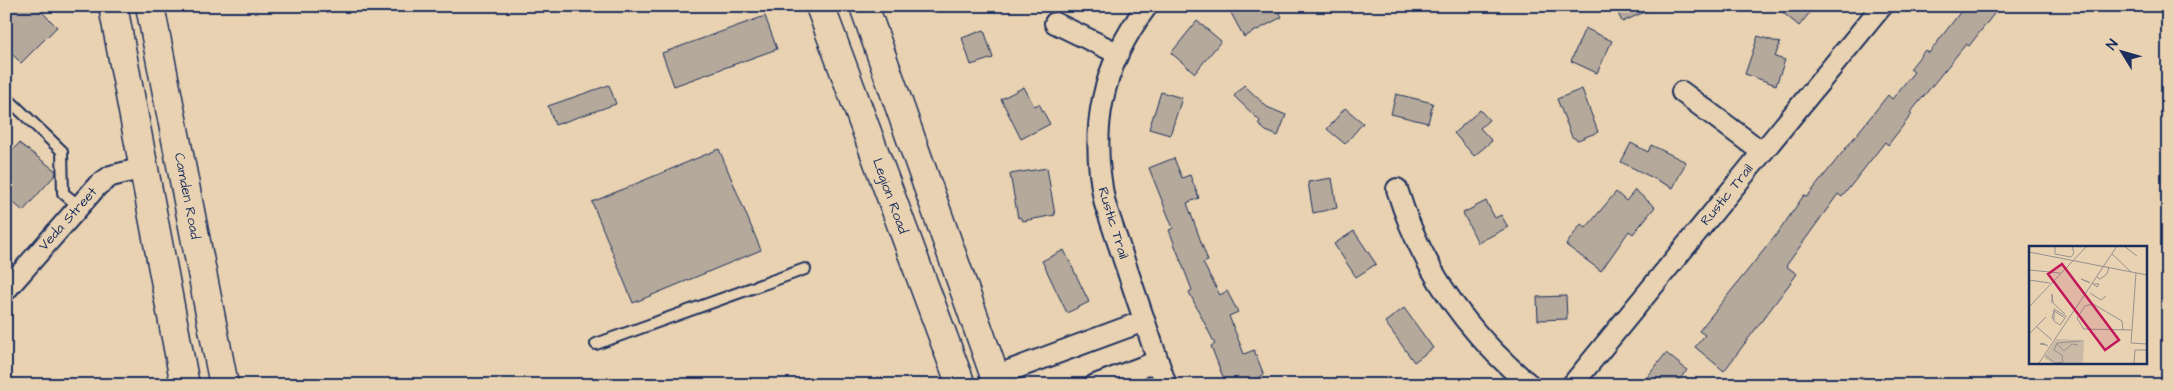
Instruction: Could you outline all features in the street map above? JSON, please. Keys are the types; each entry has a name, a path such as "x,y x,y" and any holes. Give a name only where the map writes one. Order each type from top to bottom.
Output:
{"main road":[{"path":"113,6 185,385"},
{"name":"Camden Road","path":"150,6 224,385"},
{"name":"Legion Road","path":"820,6 961,385"},
{"path":"864,6 990,382"},
{"path":"903,230 920,241 990,382"}],"street":[{"name":"Rustic Trail","path":"1147,6 1131,27 1117,53 1104,91 1098,123 1097,152 1105,204 1166,385"},
{"name":"Rustic Trail","path":"1572,385 1882,6"},
{"path":"1055,23 1117,53"},
{"path":"1682,92 1762,152"},
{"name":"Veda Street","path":"6,290 98,185 111,176 143,168"},
{"path":"1397,189 1407,222 1422,256 1447,295 1478,335 1513,371 1530,385"},
{"path":"990,382 1144,321"},
{"path":"1095,385 1158,361"}],"lane":[{"path":"6,97 62,152 63,194 79,206"},
{"path":"596,344 805,269"}],"building":[{"path":"11,6 36,6 57,27 21,63 6,48 6,11"},
{"path":"1243,6 1276,6 1282,17 1244,37 1231,13"},
{"path":"1615,6 1658,6 1622,22"},
{"path":"1775,6 1815,6 1799,26"},
{"path":"1965,6 2000,6 1969,46 1966,44 1910,113 1912,114 1888,145 1885,142 1842,197 1838,194 1786,266 1797,274 1724,371 1695,347 1705,335 1699,331 1780,230 1804,195 1807,197 1888,95 1892,99 1914,72 1910,69 1925,50 1929,53"},
{"path":"765,16 777,49 674,86 662,53"},
{"path":"1197,21 1221,41 1195,73 1171,53"},
{"path":"1585,28 1612,41 1597,73 1571,61"},
{"path":"984,30 993,58 971,65 962,38"},
{"path":"1758,36 1780,43 1775,57 1785,60 1776,85 1745,74"},
{"path":"609,85 616,104 555,125 548,106"},
{"path":"1244,85 1267,107 1286,115 1278,136 1266,131 1258,124 1260,121 1234,96"},
{"path":"1024,87 1034,106 1039,104 1050,124 1021,139 1001,99"},
{"path":"1582,89 1598,132 1578,140 1572,137 1557,99"},
{"path":"1161,92 1182,98 1170,135 1149,129"},
{"path":"1396,94 1433,103 1428,123 1391,114"},
{"path":"1345,108 1363,123 1345,144 1327,129"},
{"path":"1480,110 1489,120 1480,128 1492,141 1474,156 1454,133"},
{"path":"19,143 56,171 56,174 23,211 6,196 6,158"},
{"path":"1631,143 1648,152 1651,145 1686,162 1673,188 1621,162"},
{"path":"719,149 761,250 633,303 592,202"},
{"path":"1174,158 1182,178 1190,175 1199,198 1187,203 1208,261 1203,263 1220,295 1227,291 1238,312 1229,316 1244,354 1254,350 1264,375 1240,385 1226,385 1211,346 1215,344 1189,292 1192,290 1169,230 1173,228 1149,168"},
{"path":"1047,168 1055,215 1023,221 1020,217 1018,218 1010,174"},
{"path":"1332,178 1337,208 1313,213 1308,182"},
{"path":"1635,190 1655,207 1633,234 1629,231 1601,271 1566,245 1581,224 1586,228 1616,192 1626,201"},
{"path":"1486,201 1495,218 1501,215 1508,227 1478,243 1463,213"},
{"path":"1354,231 1376,264 1356,277 1334,244"},
{"path":"1064,250 1089,302 1067,313 1042,261"},
{"path":"1566,296 1567,319 1538,320 1537,297"},
{"path":"1404,308 1433,348 1414,362 1385,322"},
{"path":"1666,353 1687,370 1675,385 1641,385"}]}
